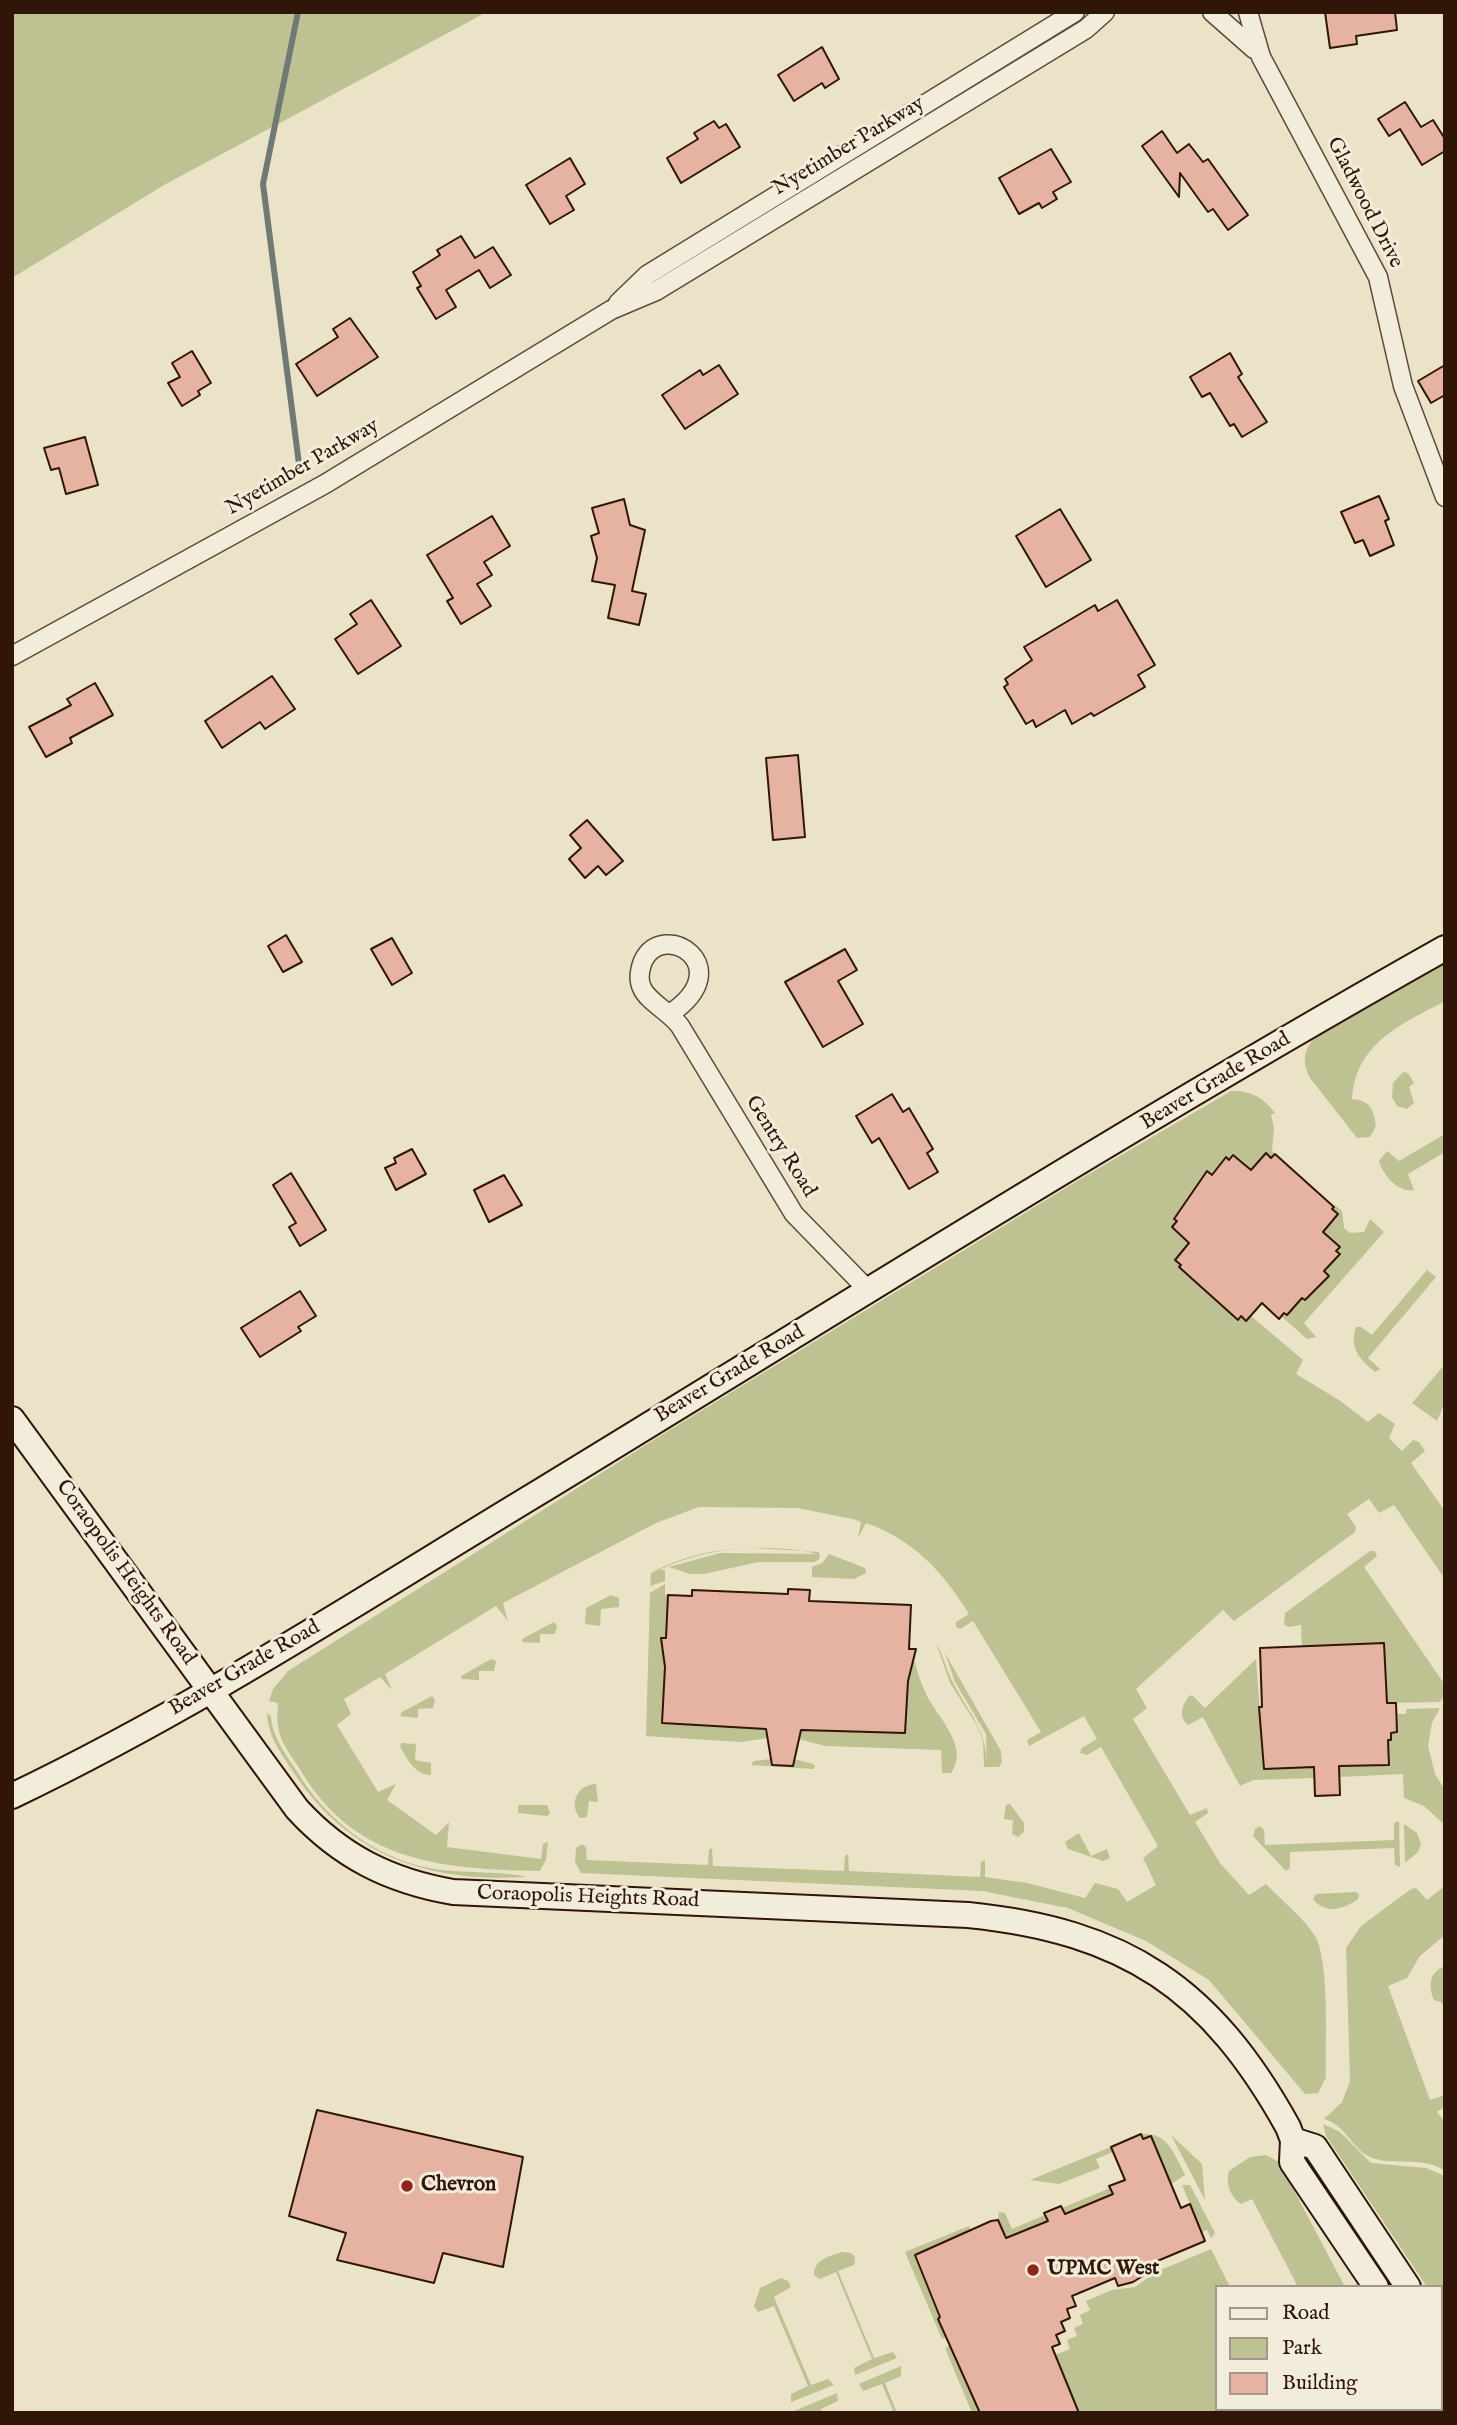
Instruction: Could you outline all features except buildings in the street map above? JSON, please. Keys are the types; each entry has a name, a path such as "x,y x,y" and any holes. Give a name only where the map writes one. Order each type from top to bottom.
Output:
{"main road":[{"name":"Beaver Grade Road","path":"12,1796 211,1690 869,1290 1349,1002 1445,948"},
{"name":"Coraopolis Heights Road","path":"12,1419 280,1788 314,1828 356,1860 397,1880 453,1892 968,1914 1039,1923 1080,1935 1168,1980 1214,2018 1251,2066 1293,2140 1292,2162 1375,2285"},
{"name":"Coraopolis Heights Road","path":"1293,2140 1315,2147 1407,2285"}],"street":[{"name":"Nyetimber Parkway","path":"611,310 647,275 1075,12"},
{"name":"Nyetimber Parkway","path":"12,656 325,484 611,310 656,292 1086,29 1105,12"},
{"name":"Gladwood Drive","path":"1212,12 1227,22 1261,57"},
{"name":"Gladwood Drive","path":"1248,12 1261,57 1374,267 1404,386 1445,497"},
{"name":"Gentry Road","path":"671,1013 794,1214 869,1290"}],"green space":[{"path":"12,12 487,12 164,185 12,278"},
{"path":"1445,963 1445,1001 1383,1038 1362,1063 1355,1080 1352,1099 1363,1101 1370,1106 1376,1126 1370,1137 1357,1138 1310,1078 1305,1062 1308,1047 1315,1038"},
{"path":"1403,1072 1408,1073 1414,1083 1409,1087 1414,1103 1407,1109 1397,1106 1392,1097 1393,1083"},
{"path":"1231,1091 1256,1096 1275,1113 1271,1115 1274,1128 1272,1151 1275,1154 1271,1158 1265,1153 1251,1170 1233,1156 1229,1160 1226,1157 1214,1177 1207,1172 1194,1201 1187,1196 1192,1203 1174,1218 1177,1221 1172,1227 1189,1243 1175,1259 1181,1265 1178,1269 1183,1267 1197,1279 1196,1284 1200,1281 1221,1299 1218,1303 1223,1301 1237,1320 1241,1316 1247,1321 1251,1316 1303,1360 1296,1374 1339,1400 1368,1422 1379,1413 1395,1424 1389,1438 1402,1451 1413,1440 1419,1442 1425,1451 1411,1463 1445,1511 1445,1579 1394,1505 1379,1513 1369,1499 1347,1514 1356,1527 1355,1532 1234,1621 1223,1610 1136,1689 1147,1708 1133,1719 1190,1815 1207,1808 1208,1813 1195,1822 1220,1863 1249,1895 1266,1884 1315,1936 1323,1964 1326,2004 1326,2077 1318,2093 1305,2094 1209,1980 1146,1941 1068,1908 982,1891 581,1873 575,1862 576,1848 582,1844 586,1847 587,1860 708,1865 709,1850 712,1848 713,1866 844,1871 845,1856 848,1854 849,1871 980,1877 981,1862 985,1860 985,1877 1027,1883 1085,1898 1095,1883 1118,1889 1127,1902 1156,1885 1143,1858 1158,1846 1101,1747 1087,1755 1080,1753 1082,1748 1097,1739 1084,1716 1029,1746 1027,1740 1041,1732 973,1621 960,1629 956,1627 956,1622 969,1614 949,1584 926,1559 899,1538 866,1523 858,1538 861,1522 853,1519 797,1508 699,1507 656,1523 503,1603 508,1621 496,1606 385,1674 392,1690 380,1677 344,1699 351,1714 337,1725 378,1792 396,1784 387,1800 436,1835 449,1822 447,1847 541,1859 543,1844 548,1842 546,1860 540,1871 469,1867 436,1863 405,1855 375,1843 348,1825 323,1802 285,1746 279,1732 278,1703 269,1701 273,1689 288,1671 660,1436 1082,1178"},
{"path":"1445,1134 1445,1152 1408,1174 1414,1190 1397,1186 1384,1172 1379,1161 1387,1151 1399,1161"},
{"path":"1335,1205 1342,1211 1344,1228 1350,1233 1364,1232 1370,1219 1384,1232 1304,1323 1316,1337 1307,1339 1281,1316 1284,1313 1288,1315 1286,1310 1299,1295 1307,1301 1301,1293 1329,1275 1322,1269 1340,1247 1323,1232"},
{"path":"1427,1270 1436,1277 1368,1358 1380,1369 1375,1372 1357,1353 1354,1341 1356,1327 1361,1327 1372,1335"},
{"path":"1445,1364 1445,1402 1437,1421 1412,1403"},
{"path":"754,1548 778,1548 802,1551"},
{"path":"736,1549 677,1562 659,1570 665,1570 665,1581 650,1586 651,1573 663,1567 676,1562 701,1554"},
{"path":"802,1551 819,1552 820,1558 815,1562 758,1562 704,1574 690,1574 669,1567 720,1553 818,1554"},
{"path":"1370,1551 1375,1551 1377,1556 1364,1567 1445,1685 1445,1696 1439,1702 1387,1703 1384,1644 1302,1647 1301,1625 1288,1627 1284,1624 1285,1613"},
{"path":"829,1554 865,1568 866,1573 854,1579 812,1577 812,1567 822,1563"},
{"path":"665,1584 665,1594 668,1595 666,1638 661,1638 665,1667 662,1723 764,1729 768,1738 741,1742 646,1736 650,1593"},
{"path":"611,1595 619,1598 619,1607 601,1609 600,1626 585,1624 586,1608"},
{"path":"554,1622 557,1626 555,1634 540,1634 540,1643 522,1642 522,1639"},
{"path":"936,1643 951,1679 976,1722 980,1731 984,1741 987,1766 986,1734 955,1682 945,1653 1001,1751 1002,1762 999,1767 984,1767 983,1741 978,1727 950,1683"},
{"path":"491,1659 496,1661 494,1671 479,1671 479,1680 461,1679 461,1676"},
{"path":"914,1659 927,1696 955,1743 956,1763 951,1773 942,1773 941,1750 826,1746 798,1739 802,1730 810,1729 905,1733 908,1681"},
{"path":"1256,1659 1264,1769 1313,1767 1314,1778 1253,1780 1240,1786 1203,1717 1188,1725 1183,1718 1183,1708 1188,1697 1192,1695 1205,1708"},
{"path":"432,1696 435,1700 433,1708 418,1709 418,1718 400,1716 402,1712"},
{"path":"1440,1708 1432,1723 1428,1746 1435,1774 1445,1790 1445,1825 1424,1806 1404,1798 1403,1774 1339,1777 1339,1766 1389,1765 1388,1740 1391,1733 1397,1732 1396,1714 1406,1714 1406,1709"},
{"path":"267,1713 271,1716 274,1732 281,1746 311,1791 325,1809 359,1838 398,1859 419,1866 527,1877 457,1875 424,1868 393,1858 365,1843 338,1824 314,1800 275,1743"},
{"path":"402,1743 416,1744 415,1760 431,1763 431,1775 420,1772 412,1765 400,1746"},
{"path":"771,1759 771,1765 793,1766 794,1759 815,1767 751,1765 754,1761"},
{"path":"596,1784 598,1802 589,1801 587,1817 580,1818 575,1807 577,1796 584,1787"},
{"path":"1010,1804 1024,1823 1024,1832 1018,1837 1012,1834 1013,1820 1004,1819 1006,1805"},
{"path":"518,1805 547,1805 550,1813 547,1816 518,1813"},
{"path":"1399,1821 1400,1867 1395,1865 1394,1848 1290,1852 1290,1868 1286,1871 1253,1836 1255,1829 1260,1826 1264,1830 1265,1845 1394,1840 1394,1823"},
{"path":"1404,1824 1417,1833 1421,1844 1418,1852 1405,1863"},
{"path":"1079,1833 1091,1856 1107,1849 1110,1858 1103,1861 1068,1849 1065,1842"},
{"path":"1445,1886 1445,1935 1420,1956 1407,1978 1388,1986 1430,2100 1445,2095 1445,2106 1437,2112 1445,2122 1445,2171 1427,2163 1370,2157 1338,2126 1324,2119 1342,2102 1350,2081 1346,1948 1361,1926 1411,1889 1416,1888 1427,1900"},
{"path":"1316,1894 1359,1894 1358,1899 1335,1909 1323,1907 1313,1899"},
{"path":"1445,1966 1445,2009 1441,2002 1434,2000 1431,1980 1436,1972"},
{"path":"1323,2124 1340,2132 1371,2163 1426,2168 1445,2176 1445,2310 1443,2285 1426,2285 1326,2136"},
{"path":"1141,2134 1150,2134 1164,2141 1185,2175 1171,2184 1151,2136 1143,2139"},
{"path":"1171,2135 1202,2164 1205,2200"},
{"path":"1111,2147 1113,2152 1096,2159 1100,2168 1059,2184 1030,2180"},
{"path":"1266,2155 1279,2162 1344,2285 1297,2285 1252,2199 1241,2204 1228,2185 1229,2171 1250,2157"},
{"path":"1182,2185 1190,2185 1215,2233 1211,2238 1207,2230 1202,2232"},
{"path":"1110,2188 1112,2194 1064,2214 1062,2208"},
{"path":"999,2212 1005,2213 1012,2229 1045,2215 1048,2221 1006,2238 998,2220"},
{"path":"969,2226 971,2232 915,2255 940,2317 938,2319 948,2336 942,2339 905,2252"},
{"path":"1211,2249 1229,2285 1216,2285 1216,2411 1373,2411 1079,2413 1055,2355 1070,2349 1067,2340 1077,2336 1074,2328 1083,2324 1080,2315 1090,2310 1086,2301 1112,2290 1135,2287 1156,2272"},
{"path":"841,2252 851,2253 855,2257 854,2265 838,2271 874,2358 893,2352 897,2358 855,2375 854,2368 872,2359 836,2272 820,2279 814,2275 819,2262"},
{"path":"781,2278 788,2281 791,2287 774,2297 811,2385 828,2379 834,2385 791,2402 791,2394 808,2386 774,2306 758,2312 754,2306 760,2288"},
{"path":"952,2345 957,2366 960,2365 980,2413 972,2413 945,2348"},
{"path":"901,2366 901,2376 885,2383 897,2413 894,2413 882,2384 863,2391 859,2384"},
{"path":"837,2393 838,2401 821,2409 822,2413 794,2411"}],"waterway":[{"path":"298,12 263,184 300,472"}],"place":[{"name":"Chevron","path":"407,2186"},
{"name":"UPMC West","path":"1033,2270"}]}
